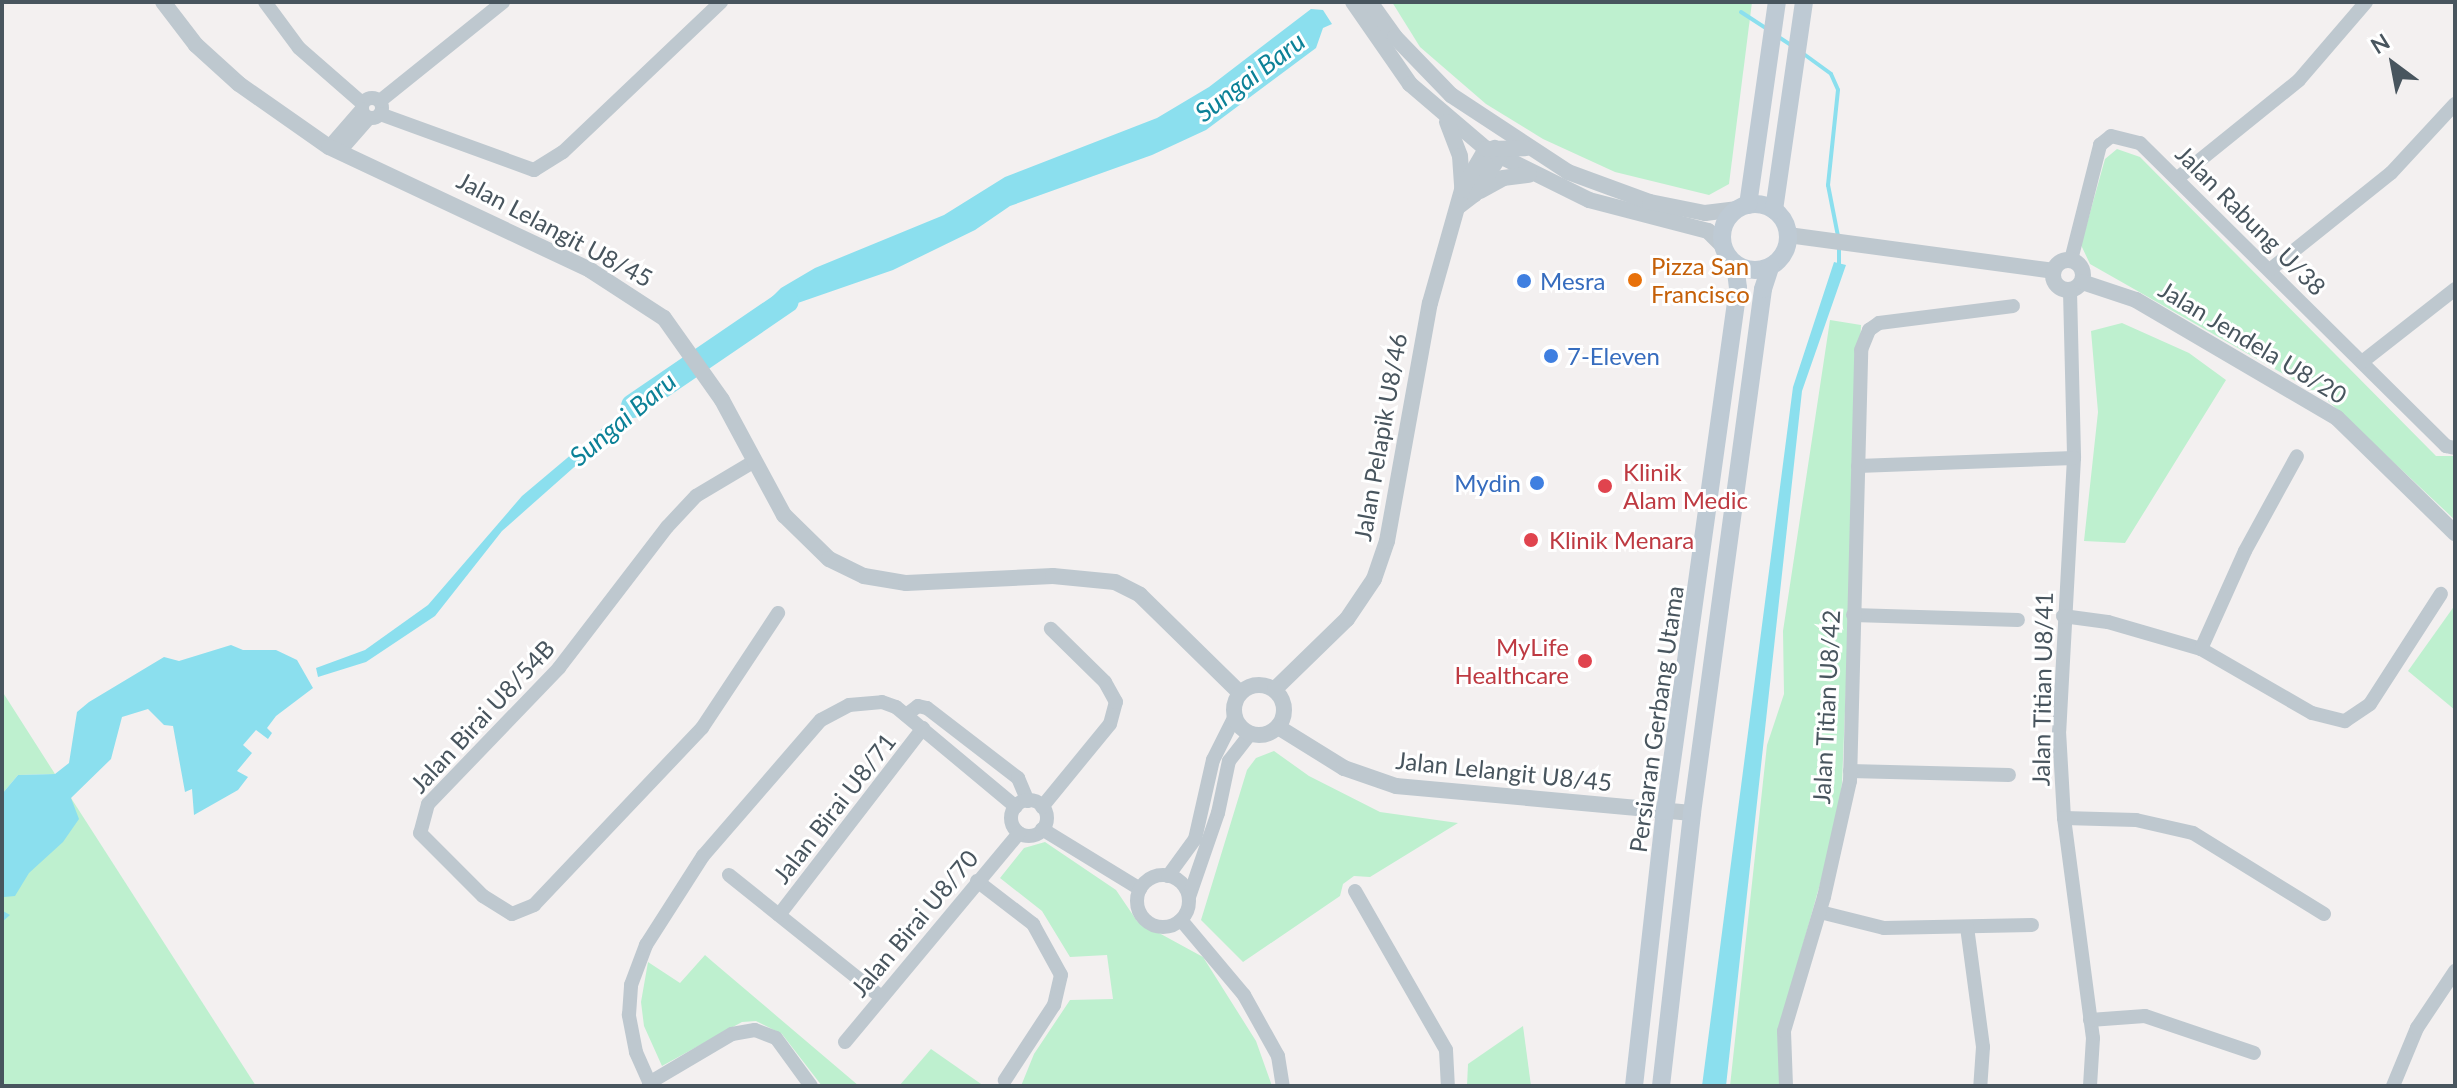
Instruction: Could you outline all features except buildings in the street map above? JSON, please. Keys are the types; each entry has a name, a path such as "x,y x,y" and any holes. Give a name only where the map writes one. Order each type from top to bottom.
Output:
{"main road":[{"path":"1776,5 1743,207 1724,225 1723,246 1735,264 1752,271 1770,267 1784,254 1788,235 1774,210 1803,10"},
{"path":"1743,207 1774,210"},
{"name":"Persiaran Gerbang Utama","path":"1634,1086 1665,811 1738,288 1735,264"},
{"name":"Persiaran Gerbang Utama","path":"1661,1086 1692,813 1763,289 1770,267"}],"street":[{"name":"Jalan Lelangit U8/45","path":"163,2 196,45 239,84 334,149 590,270 664,318 722,400 753,462 797,532 845,569 906,583 1053,576 1115,582 1140,595 1240,693"},
{"path":"334,149 371,109 503,2"},
{"path":"267,3 299,48 371,109 534,170 563,152 721,2"},
{"path":"1353,2 1390,60 1444,116 1493,151 1531,175 1617,210 1708,231 1723,246"},
{"path":"1370,2 1405,49 1482,119 1525,148 1625,196 1705,213 1743,207"},
{"path":"2179,177 2299,80 2366,2"},
{"path":"2271,269 2391,173 2455,104"},
{"path":"1444,116 1460,156 1466,197 1513,175 1531,175"},
{"path":"1482,119 1493,151"},
{"name":"Jalan Rabung U/38","path":"2071,260 2097,152 2105,140 2121,136 2140,143 2179,177 2450,447"},
{"path":"1493,151 1525,148"},
{"name":"Jalan Pelapik U8/46","path":"1275,689 1347,619 1381,562 1428,315 1466,197 1493,151"},
{"path":"1788,235 2053,271"},
{"path":"2071,260 2082,269 2076,286 2058,287 2053,271 2060,262 2071,260"},
{"name":"Jalan Titian U8/41","path":"2076,286 2074,458 2059,731 2064,818 2090,1020 2090,1086"},
{"name":"Jalan Jendela U8/20","path":"2076,286 2136,300 2337,418 2455,533"},
{"path":"2362,362 2455,289"},
{"name":"Jalan Titian U8/42","path":"1786,1086 1784,1031 1820,912 1847,803 1861,350 1869,330 1879,323 2013,306"},
{"path":"2201,649 2297,456"},
{"path":"1858,466 2074,458"},
{"name":"Jalan Birai U8/54B","path":"753,462 696,496 667,527 559,668 428,804 420,833 483,896 512,914 534,905 702,728 778,613"},
{"path":"2063,616 2108,622 2201,649 2312,713 2345,721 2370,704 2441,594"},
{"path":"1853,615 2018,620"},
{"path":"811,1086 776,1038 755,1030 732,1034 650,1084 631,1033 631,985 654,929 703,856 821,720 843,707 882,702 906,715 923,728 1028,805 1046,818 1042,829 1031,836 1019,833 1011,819 1028,805 1110,724 1116,702 1105,682 1051,629"},
{"path":"1168,876 1187,857 1195,839 1213,760 1235,716 1240,693 1253,685 1275,689 1285,708 1278,727 1265,735 1250,734 1235,716"},
{"path":"906,715 918,706 927,708 1018,778 1028,805"},
{"name":"Jalan Lelangit U8/45","path":"1278,727 1344,768 1396,786 1692,813"},
{"name":"Jalan Birai U8/71","path":"779,915 923,728"},
{"path":"1189,897 1184,885 1168,876 1155,877 1140,889 1137,905 1145,920 1166,927 1181,920 1189,897 1218,813 1229,761 1250,734"},
{"path":"1850,771 2009,775"},
{"path":"2064,818 2136,820 2185,830 2324,914"},
{"path":"1042,829 1140,889"},
{"name":"Jalan Birai U8/70","path":"845,1042 880,996 1019,833"},
{"name":"Jalan Birai U8/71","path":"729,875 880,996"},
{"path":"977,881 1033,924 1061,975 1054,1005 1005,1080"},
{"path":"1355,891 1446,1050 1448,1086"},
{"path":"1820,912 1874,927 2032,925"},
{"path":"1181,920 1244,995 1278,1056 1283,1086"},
{"path":"1967,927 1983,1047 1980,1086"},
{"path":"2393,1086 2417,1028 2453,979"},
{"path":"2090,1020 2145,1016 2254,1053"}],"green space":[{"path":"1392,2 1752,2 1729,184 1709,195 1615,172 1543,139 1486,104 1420,47"},
{"path":"2117,149 2140,157 2436,456 2455,456 2455,520 2324,397 2090,264 2081,245 2105,159"},
{"path":"1830,320 1861,325 1842,783 1836,827 1779,1030 1779,1086 1730,1086 1767,745 1784,694 1783,631"},
{"path":"2122,323 2189,353 2226,380 2125,543 2084,541 2098,412 2091,331"},
{"path":"2455,605 2455,710 2408,671"},
{"path":"2,691 55,774 18,775 2,794"},
{"path":"1274,751 1309,776 1380,812 1458,823 1370,877 1354,876 1343,884 1340,896 1243,962 1201,920 1247,770 1256,758"},
{"path":"71,798 256,1086 2,1086 2,842"},
{"path":"1045,842 1116,890 1137,921 1203,957 1256,1041 1272,1086 1021,1086 1034,1054 1070,1000 1113,999 1107,955 1070,957 1042,911 1000,878 1024,848"},
{"path":"705,955 859,1086 822,1086 782,1034 756,1021 742,1022 662,1066 644,1026 641,1002 648,962 680,983"},
{"path":"1523,1026 1531,1086 1467,1086 1468,1064"},
{"path":"931,1049 984,1086 899,1086"}],"water":[{"path":"1311,9 1323,10 1332,24 1323,28 1316,48 1206,130 1152,155 1010,206 975,230 893,270 792,305 763,322 756,313 781,288 815,268 944,215 1005,177 1157,118 1209,87"},
{"path":"1834,262 1846,265 1802,391 1726,1086 1702,1086 1793,387"},
{"path":"655,384 660,391 502,531 435,616 366,662 318,677 316,668 365,650 428,605 522,496"},
{"path":"231,645 243,650 276,650 297,660 313,688 276,716 267,728 272,733 268,739 256,730 243,745 252,753 237,771 248,777 238,790 194,815 192,789 185,792 173,726 164,725 148,709 122,717 111,759 71,798 79,819 63,842 29,873 15,896 4,897 3,911 10,915 2,922 2,794 18,775 55,774 69,763 77,712 89,702 164,657 179,661"}],"waterway":[{"path":"1741,12 1767,29"},
{"path":"1777,36 1794,47"},
{"path":"1801,52 1831,74 1838,90 1828,185 1838,236"},
{"path":"1839,245 1839,268"},
{"name":"Sungai Baru","path":"633,406 787,301"}],"place":[{"name":"Pizza San Francisco","path":"1635,280"},
{"name":"Mesra","path":"1524,281"},
{"name":"7-Eleven","path":"1551,356"},
{"name":"Mydin","path":"1537,483"},
{"name":"Klinik Alam Medic","path":"1605,486"},
{"name":"Klinik Menara","path":"1531,540"},
{"name":"MyLife Healthcare","path":"1585,661"}]}
